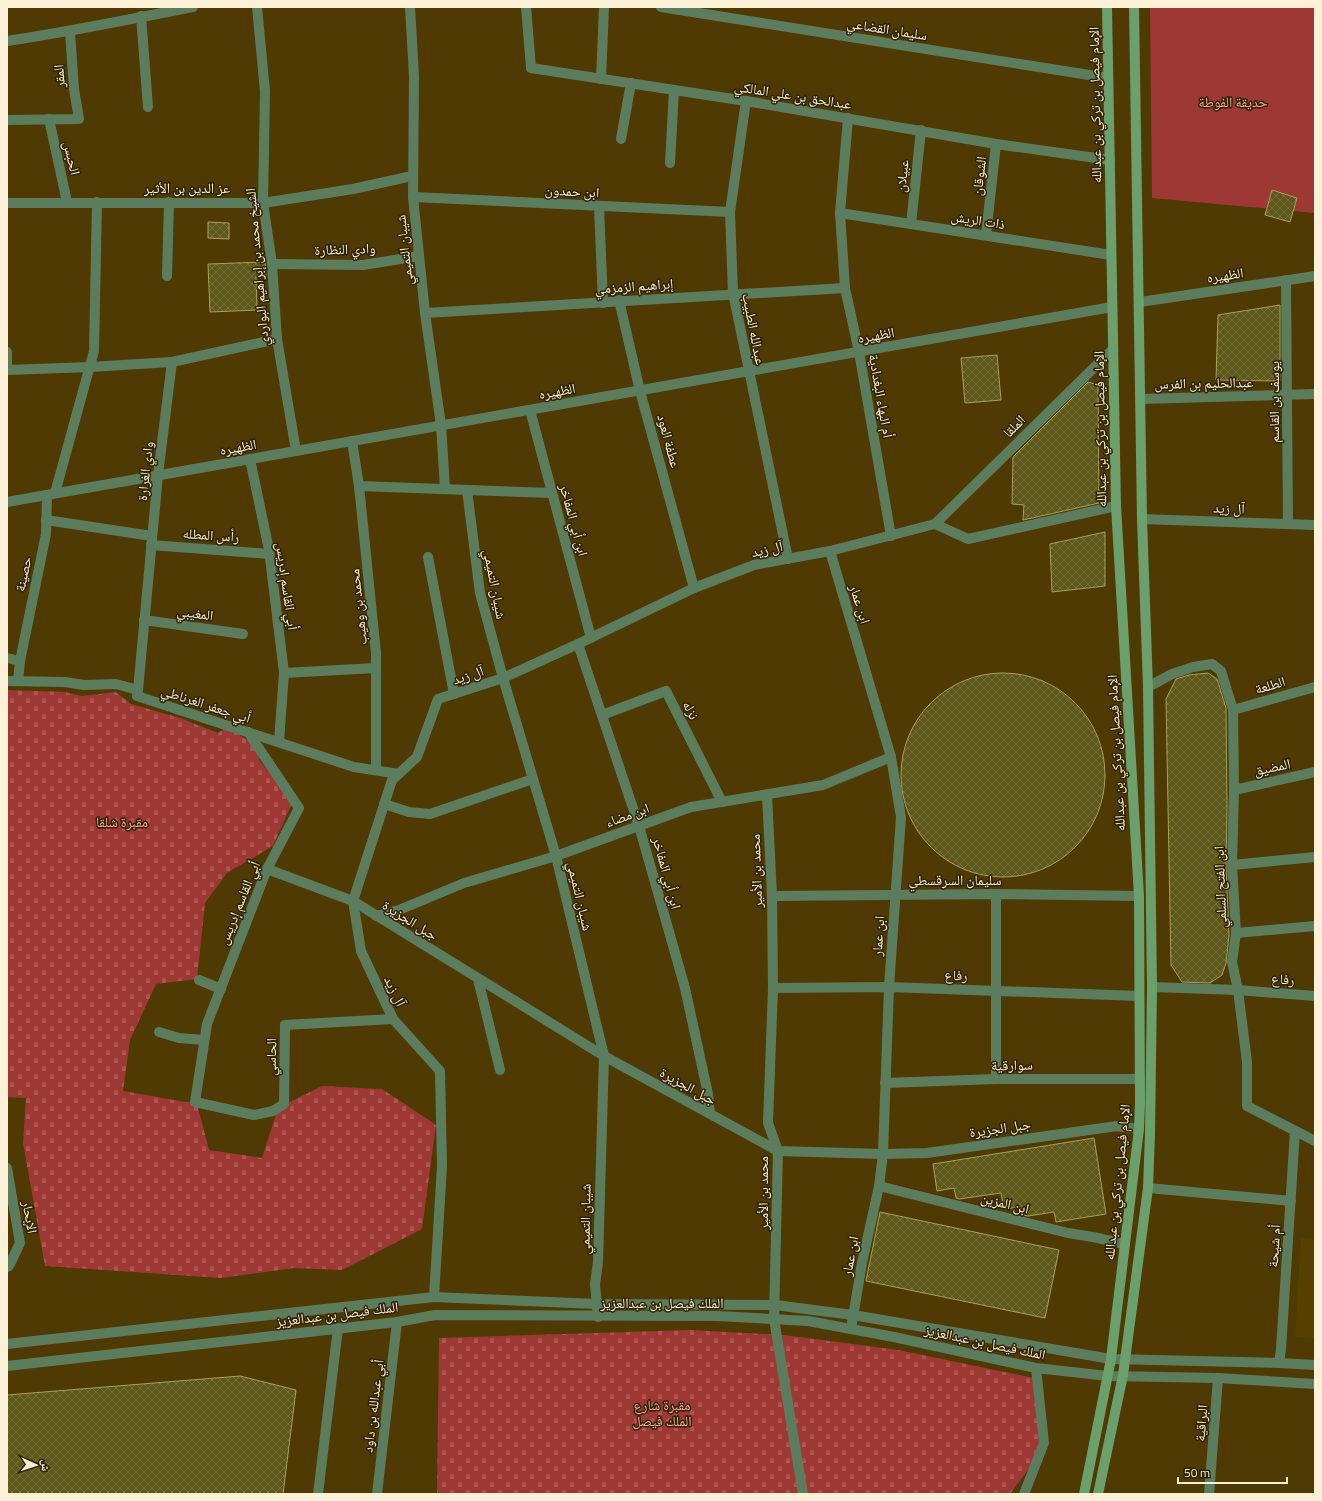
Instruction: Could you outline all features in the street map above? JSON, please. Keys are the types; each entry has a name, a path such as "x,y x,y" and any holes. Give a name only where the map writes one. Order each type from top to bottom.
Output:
{"main road":[{"name":"الإمام فيصل بن تركي بن عبدالله","path":"1084,1494 1111,1359 1139,1129 1139,896 1116,506 1107,7"},
{"name":"الإمام فيصل بن تركي بن عبدالله","path":"1098,1494 1123,1376 1148,1188 1150,1134 1152,987 1148,687 1142,519 1140,302 1134,7"}],"street":[{"path":"7,41 70,32 175,9 193,7"},
{"name":"الشيخ محمد بن إبراهيم البواردي","path":"258,7 266,91 263,203 272,264 277,339 296,451"},
{"name":"شيبان التميمي","path":"410,7 414,76 413,197 425,313 441,425 445,489"},
{"name":"عبدالحق بن علي المالكي","path":"526,7 531,68 746,101 996,144 1110,160"},
{"path":"601,79 604,7"},
{"name":"سليمان القضاعي","path":"661,7 1108,78"},
{"path":"141,16 148,107"},
{"name":"المقر","path":"49,120 78,119 74,89 70,32"},
{"path":"622,139 631,83"},
{"path":"670,163 674,90"},
{"name":"عبدالله الطبيب","path":"746,101 730,212 732,293 788,559"},
{"name":"أم البهاء البغدادية","path":"848,118 840,213 844,288 860,352 891,536"},
{"path":"7,120 49,120"},
{"name":"الحبس","path":"49,120 67,202"},
{"name":"عبيلان","path":"911,224 921,130"},
{"name":"الشوقان","path":"986,235 996,144"},
{"name":"عز الدين بن الأثير","path":"7,203 263,203 353,189 412,176"},
{"name":"ابن حمدون","path":"413,197 730,212"},
{"name":"حصينة","path":"18,681 20,661 46,534 46,520 51,494 94,351 97,202"},
{"path":"167,276 169,202"},
{"path":"599,206 602,303"},
{"name":"ذات الريش","path":"840,213 1111,254"},
{"name":"وادي النظارة","path":"272,264 363,265 419,256"},
{"name":"الظهيره","path":"1140,302 1315,276"},
{"name":"يوسف بن القاسم","path":"1286,280 1288,524"},
{"name":"إبراهيم الزمزمي","path":"425,313 602,303 619,300 732,293 844,288"},
{"name":"عطفة العود","path":"619,300 640,391 694,588"},
{"name":"الظهيره","path":"7,502 1112,308"},
{"path":"7,352 7,370 90,367 172,362 277,339"},
{"name":"الملقا","path":"935,524 1113,348"},
{"name":"وادي الغرارة","path":"138,690 158,475 172,362"},
{"name":"عبدالحليم بن الفرس","path":"1141,398 1315,394"},
{"name":"ابن أبي المفاخر","path":"530,410 591,638"},
{"name":"محمد بن وهيب","path":"352,441 359,486 376,653 376,770"},
{"name":"أبي القاسم إدريس","path":"250,459 270,554 284,673 279,742"},
{"path":"359,486 552,493"},
{"name":"شيبان التميمي","path":"466,490 480,593 503,678 556,856 604,1056 598,1262 595,1284 598,1317"},
{"path":"935,524 968,538 1116,506"},
{"name":"آل زيد","path":"1142,519 1315,525"},
{"name":"رأس المطله","path":"46,520 152,540 270,554"},
{"name":"آل زيد","path":"434,1297 442,1166 440,1071 393,1020 361,951 353,901 392,780 417,757 438,699 503,678 591,638 694,588 754,565 830,551 935,524"},
{"name":"ابن عمار","path":"830,551 891,757 900,816 889,987 883,1154 879,1186 862,1263 851,1329"},
{"path":"428,557 454,694"},
{"name":"المغيبي","path":"144,620 243,634"},
{"name":"ابن أبي المفاخر","path":"578,644 639,826 685,988 708,1094 710,1114"},
{"path":"7,658 20,661"},
{"name":"ابن الفتح السلمي","path":"1148,687 1172,674 1194,667 1212,664 1221,671 1233,710 1234,790 1232,865 1236,933 1232,962 1238,990 1247,1062 1247,1106 1315,1141"},
{"path":"284,673 376,668"},
{"name":"أبي جعفر الغرناطي","path":"7,681 65,682 84,685 116,684 138,690 137,696 354,767 399,774"},
{"name":"الطلعة","path":"1233,710 1315,687"},
{"name":"نزله","path":"602,715 666,691 722,802"},
{"name":"أبي القاسم إدريس","path":"195,1102 207,1024 267,869 299,808 248,732"},
{"name":"ابن مضاء","path":"376,916 399,910 464,883 556,856 691,807 823,785 891,757"},
{"name":"المضيق","path":"1234,790 1315,772"},
{"path":"384,804 409,812 430,814 533,779"},
{"name":"محمد بن الأمير","path":"767,795 772,896 773,988 768,1123 778,1152 774,1320 803,1494"},
{"path":"1232,865 1315,857"},
{"name":"جبل الجزيرة","path":"267,869 353,901 604,1056 778,1152 883,1154 927,1153 1117,1126 1139,1129"},
{"path":"996,894 996,1079"},
{"name":"سليمان السرقسطي","path":"772,896 996,894 1139,896"},
{"path":"1236,933 1315,926"},
{"path":"478,979 500,1070"},
{"path":"199,980 221,989"},
{"name":"رفاع","path":"773,988 889,987 1139,996"},
{"name":"رفاع","path":"1152,987 1238,990 1315,996"},
{"name":"الحاسي","path":"195,1102 254,1115 273,1111 284,1104 285,1025 393,1020"},
{"path":"159,1032 179,1038 204,1040"},
{"name":"سوارقية","path":"885,1083 996,1079 1139,1079"},
{"name":"أم شيحة","path":"1279,1363 1295,1131"},
{"name":"الإبحار","path":"7,1168 20,1243 10,1266 7,1267"},
{"name":"ابن المزين","path":"879,1186 1068,1233 1125,1244"},
{"path":"1148,1188 1291,1201"},
{"name":"الملك فيصل بن عبدالعزيز","path":"7,1344 434,1297 597,1304 775,1305 853,1315 1111,1359 1315,1365"},
{"name":"الملك فيصل بن عبدالعزيز","path":"7,1366 397,1322 435,1315 598,1317 717,1316 808,1321 1036,1368 1108,1376 1218,1378 1315,1384"},
{"name":"أبي عبدالله بن داود","path":"377,1494 397,1322"},
{"path":"318,1494 338,1328"},
{"path":"1024,1494 1044,1443 1036,1368"},
{"name":"البراقية","path":"1209,1494 1218,1378"}],"shaded area":[{"path":"1301,1239 1315,1240 1315,1338 1295,1337"}],"green space":[{"name":"حديقة الفوطة","path":"1150,7 1315,7 1315,213 1152,198"},
{"name":"مقبرة شلقا","path":"7,690 65,692 82,696 116,692 131,704 180,718 218,733 227,727 255,745 259,760 293,801 273,846 227,873 205,903 197,979 156,984 130,1040 123,1091 197,1104 209,1150 262,1158 278,1108 322,1086 382,1089 436,1125 422,1229 342,1270 294,1268 221,1278 45,1266 23,1143 26,1098 7,1097"},
{"name":"مقبرة شارع الملك فيصل","path":"690,1330 784,1335 898,1350 1039,1379 1042,1451 1010,1494 437,1494 439,1338"}],"building":[{"path":"1272,190 1297,198 1290,222 1265,215"},
{"path":"208,222 229,223 229,239 208,238"},
{"path":"265,262 266,276 256,276 257,310 210,312 208,264"},
{"path":"1280,305 1280,381 1216,380 1218,315"},
{"path":"997,355 1001,400 965,403 961,358"},
{"path":"1088,382 1098,385 1099,503 1023,520 1024,505 1012,504 1013,457"},
{"path":"1105,532 1105,586 1052,592 1050,544"},
{"path":"993,673 1013,673 1033,677 1051,685 1068,696 1082,710 1093,727 1101,745 1105,765 1105,785 1101,805 1093,823 1082,840 1068,854 1051,865 1033,873 1013,877 993,877 973,873 955,865 938,854 924,840 913,823 905,805 901,785 901,765 905,745 913,727 924,710 938,696 955,685 973,677"},
{"path":"1208,673 1217,679 1226,708 1226,865 1229,935 1226,963 1222,975 1210,983 1182,982 1171,965 1166,699 1176,679 1189,675"},
{"path":"1094,1138 1106,1214 1056,1222 1054,1212 1028,1216 1023,1215 1021,1207 1004,1209 1001,1193 959,1199 956,1198 954,1188 937,1191 933,1164"},
{"path":"880,1212 1059,1250 1045,1318 866,1281"},
{"path":"240,1376 296,1390 283,1494 7,1494 7,1395"}]}
